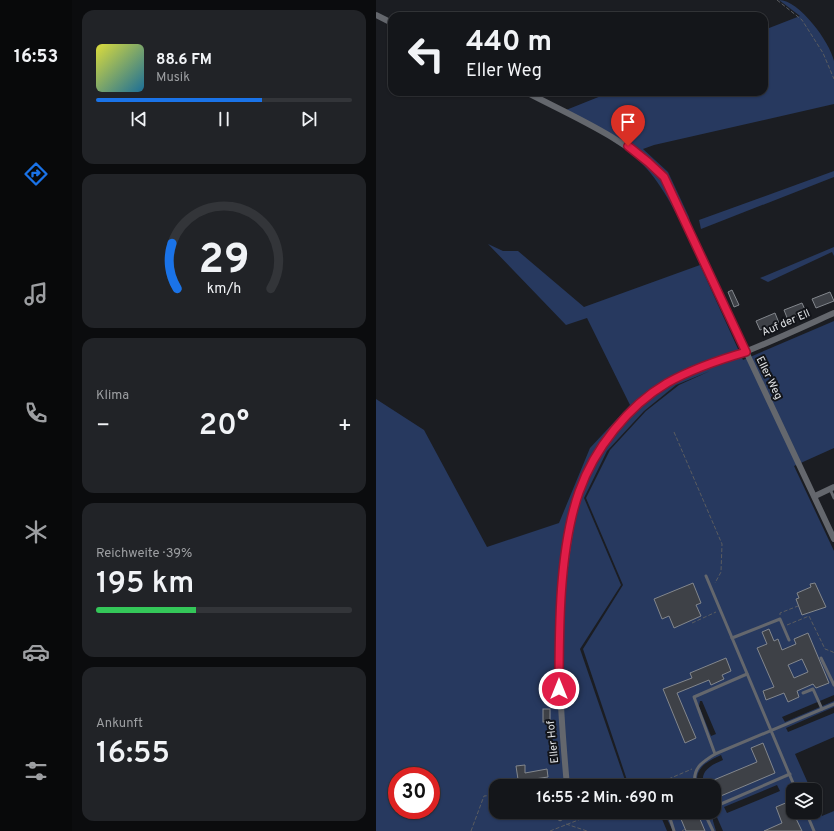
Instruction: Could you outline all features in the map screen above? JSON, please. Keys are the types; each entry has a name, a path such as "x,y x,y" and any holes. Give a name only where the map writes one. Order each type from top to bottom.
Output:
{"street":[{"path":"376,15 388,21"},
{"name":"Eller Weg","path":"534,96 628,146 664,177 834,539"},
{"name":"Auf der Ell","path":"746,352 834,313"},
{"name":"Eller Hof","path":"566,779 559,704 560,615 570,530 579,491 595,460 614,430 639,404 666,384 703,365 746,352"},
{"path":"815,496 832,488"}],"lane":[{"path":"832,488 834,498"},
{"path":"706,576 793,783"},
{"path":"732,638 780,619 789,640"},
{"path":"821,658 834,685"},
{"path":"716,754 694,697 748,674"},
{"path":"803,693 813,689 822,709"},
{"path":"695,779 695,773 702,762 716,754 834,704"},
{"path":"721,804 790,774"},
{"path":"670,819 674,831"},
{"path":"707,819 712,831"},
{"path":"809,819 814,831"}],"path":[{"path":"777,0 802,20 822,52 834,79"},
{"path":"674,432 722,544 721,572 711,588"},
{"path":"780,619 780,613 798,606"},
{"path":"692,623 721,611"},
{"path":"783,626 810,616 825,649 833,652 834,654"},
{"path":"668,779 699,766"},
{"path":"471,831 484,796 489,796"},
{"path":"561,819 566,824 588,831"},
{"path":"550,831 580,819"}],"shaded area":[{"path":"779,0 787,2 804,14 827,43 834,61 834,104 654,145 643,149 668,172 689,217 700,265 684,228 670,202 655,178 647,169 618,144 561,112 601,96 768,96 768,28 800,16"},
{"path":"834,171 834,177 701,229 699,220"},
{"path":"488,244 503,251 518,251 584,307 700,265 743,360 834,321 834,448 794,466 834,551 834,695 782,717 785,722 834,701 834,707 786,728 788,732 834,713 834,737 795,754 808,783 786,783 786,819 822,819 822,816 834,811 834,831 723,831 718,819 721,819 721,779 703,779 705,772 710,766 723,760 721,755 703,766 698,774 697,779 627,779 583,649 623,585 586,498 610,450 646,411 679,385 710,371 676,385 644,411 607,451 584,498 621,585 580,649 625,779 489,779 489,819 662,819 667,831 376,831 376,399 424,430 487,547 559,523 590,448 630,405 587,318 566,325","holes":["700,701 702,701 716,734 711,736 699,706","777,785 780,791 727,813 724,807"]},
{"path":"834,247 834,256 832,252 768,282 760,278"},
{"path":"667,819 713,819 716,831 673,831"}],"building":[{"path":"732,290 739,305 734,307 728,292"},
{"path":"830,292 834,301 816,308 812,299"},
{"path":"802,303 806,312 788,320 784,310"},
{"path":"775,313 779,323 760,330 756,321"},
{"path":"693,583 701,603 696,605 701,616 674,628 669,616 662,619 654,599"},
{"path":"815,583 826,607 802,615 796,599 799,598 797,593 811,587 810,584"},
{"path":"769,629 774,641 778,639 782,650 796,644 794,639 808,633 829,683 816,688 813,684 797,691 799,697 788,702 784,693 766,700 763,691 774,687 757,648 767,644 762,632","holes":["802,659 808,672 794,678 788,665"]},
{"path":"726,658 731,671 722,675 724,679 711,685 709,680 677,693 696,738 685,743 663,689 692,678 690,673"},
{"path":"543,709 550,709 550,722 543,722"},
{"path":"763,743 775,773 721,796 721,779 716,779 757,762 751,748"},
{"path":"525,765 525,773 547,769 548,777 518,779 516,766"},
{"path":"786,803 786,819 796,819 802,831 764,831 782,823 776,807"},
{"path":"681,819 700,819 705,831 686,831"}],"route":[{"path":"559,689 560,615 564,569 570,530 579,491 595,460 614,430 639,404 666,384 703,365 746,352 664,177 628,146"}]}
